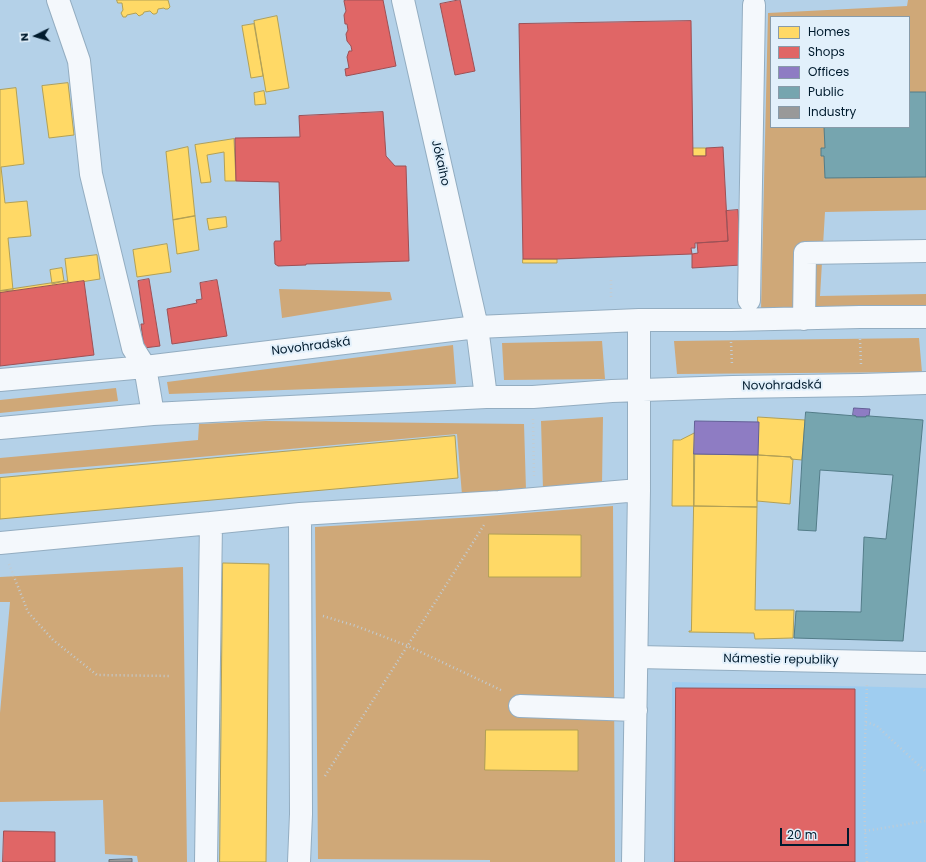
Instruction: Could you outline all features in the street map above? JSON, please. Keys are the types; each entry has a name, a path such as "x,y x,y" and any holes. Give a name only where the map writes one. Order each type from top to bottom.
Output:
{"street":[{"path":"58,0 79,61 91,174 134,348 145,367 153,414"},
{"name":"Jókaiho","path":"403,0 477,327"},
{"path":"749,300 754,5"},
{"path":"804,319 805,253 926,251"},
{"name":"Novohradská","path":"0,380 145,367 477,327 639,320 926,317"},
{"path":"633,862 640,490 639,320"},
{"path":"477,327 486,397"},
{"name":"Novohradská","path":"0,428 153,414 486,397 533,397 612,391 733,387 926,383"},
{"path":"0,543 300,514 498,502 640,490"},
{"path":"299,862 301,814 300,514"},
{"path":"206,862 211,523"},
{"name":"Námestie republiky","path":"637,657 926,663"},
{"path":"520,706 636,710"}],"path":[{"path":"611,280 611,306"},
{"path":"860,338 861,365"},
{"path":"731,340 732,368"},
{"path":"533,397 534,499"},
{"path":"322,780 498,502"},
{"path":"0,543 28,612 58,645 98,675 170,676"},
{"path":"300,608 356,626 408,646 508,694 520,706"},
{"path":"867,862 865,831 868,680"},
{"path":"866,722 877,726 926,772"},
{"path":"865,831 926,821"}],"shaded area":[{"path":"908,0 926,0 926,210 825,212 820,296 926,294 926,308 761,310 768,13 907,6"},
{"path":"279,289 390,292 392,300 282,318"},
{"path":"919,338 922,372 677,374 674,341"},
{"path":"602,341 605,379 504,380 502,343"},
{"path":"453,345 456,384 169,394 167,382"},
{"path":"116,388 118,401 0,413 0,400"},
{"path":"603,417 602,485 543,489 541,421"},
{"path":"266,421 524,424 526,490 462,495 457,434 0,474 0,458 198,440 199,424"},
{"path":"613,506 615,862 490,862 490,860 318,859 315,527 475,517"},
{"path":"183,567 187,862 138,862 137,856 105,854 103,800 0,802 0,713 10,602 0,602 0,577"},
{"path":"672,682 926,688 926,862 672,862"}],"building: Homes":[{"path":"117,0 168,0 170,7 168,9 158,9 157,13 155,14 150,11 144,12 139,16 136,13 123,17 121,13 123,10 122,3 118,3"},
{"path":"277,16 289,88 266,92 254,21"},
{"path":"254,24 263,76 251,78 242,26"},
{"path":"68,83 74,135 49,138 42,86"},
{"path":"16,88 24,164 1,167 5,203 27,201 31,236 8,238 13,290 0,291 0,90"},
{"path":"264,91 266,104 255,105 254,93"},
{"path":"234,139 236,181 225,181 224,152 207,155 211,182 201,183 195,145"},
{"path":"188,147 195,216 173,220 166,152"},
{"path":"692,148 706,148 706,156 693,156"},
{"path":"195,216 199,250 177,254 173,220"},
{"path":"226,217 227,227 209,230 207,219"},
{"path":"167,244 171,272 137,277 133,250"},
{"path":"97,255 100,279 68,284 65,259"},
{"path":"523,259 557,259 557,263 523,263"},
{"path":"62,268 64,281 52,284 50,270"},
{"path":"68,281 68,284 0,293 0,291"},
{"path":"758,417 805,420 802,460 791,459 791,457 758,455"},
{"path":"695,433 694,506 672,506 673,440 680,440"},
{"path":"455,436 458,478 0,519 0,478"},
{"path":"694,454 758,455 757,507 694,506"},
{"path":"758,455 791,457 791,459 793,459 790,504 757,501"},
{"path":"694,506 757,507 755,610 794,610 793,638 755,639 754,633 689,632 691,631"},
{"path":"489,534 581,535 581,577 489,577"},
{"path":"223,563 269,564 266,862 220,862"},
{"path":"486,730 578,730 578,771 485,770"}],"building: Shops":[{"path":"383,0 396,66 346,76 345,69 349,68 347,57 349,51 352,51 351,46 347,41 346,34 348,30 347,24 345,24 344,15 346,11 344,1"},
{"path":"460,0 475,71 455,75 440,4"},
{"path":"691,21 693,156 706,156 706,148 723,147 728,241 695,243 695,248 691,248 692,254 523,259 519,24"},
{"path":"383,112 386,156 395,166 406,166 409,261 278,266 275,264 274,243 275,241 281,241 279,182 236,181 235,138 300,137 299,116"},
{"path":"738,210 741,265 692,268 692,254 698,253 697,243 728,241 726,211"},
{"path":"149,279 160,346 144,348 141,324 144,324 138,281"},
{"path":"217,280 227,336 172,344 167,309 197,303 196,300 202,299 200,283"},
{"path":"84,281 94,355 0,366 0,293"},
{"path":"676,688 855,689 855,862 675,862"},
{"path":"4,831 55,832 55,862 3,862"}],"building: Offices":[{"path":"854,408 870,409 869,416 856,417 853,415"},
{"path":"695,421 759,422 758,455 694,454"}],"building: Public":[{"path":"910,92 926,92 926,177 825,178 824,156 821,156 821,148 825,148 824,128 910,128"},
{"path":"806,412 856,417 869,416 923,420 903,641 794,638 796,611 861,612 864,537 886,539 893,475 820,470 816,531 798,530"}],"building: Industry":[{"path":"132,859 132,862 109,862 109,860"}]}
